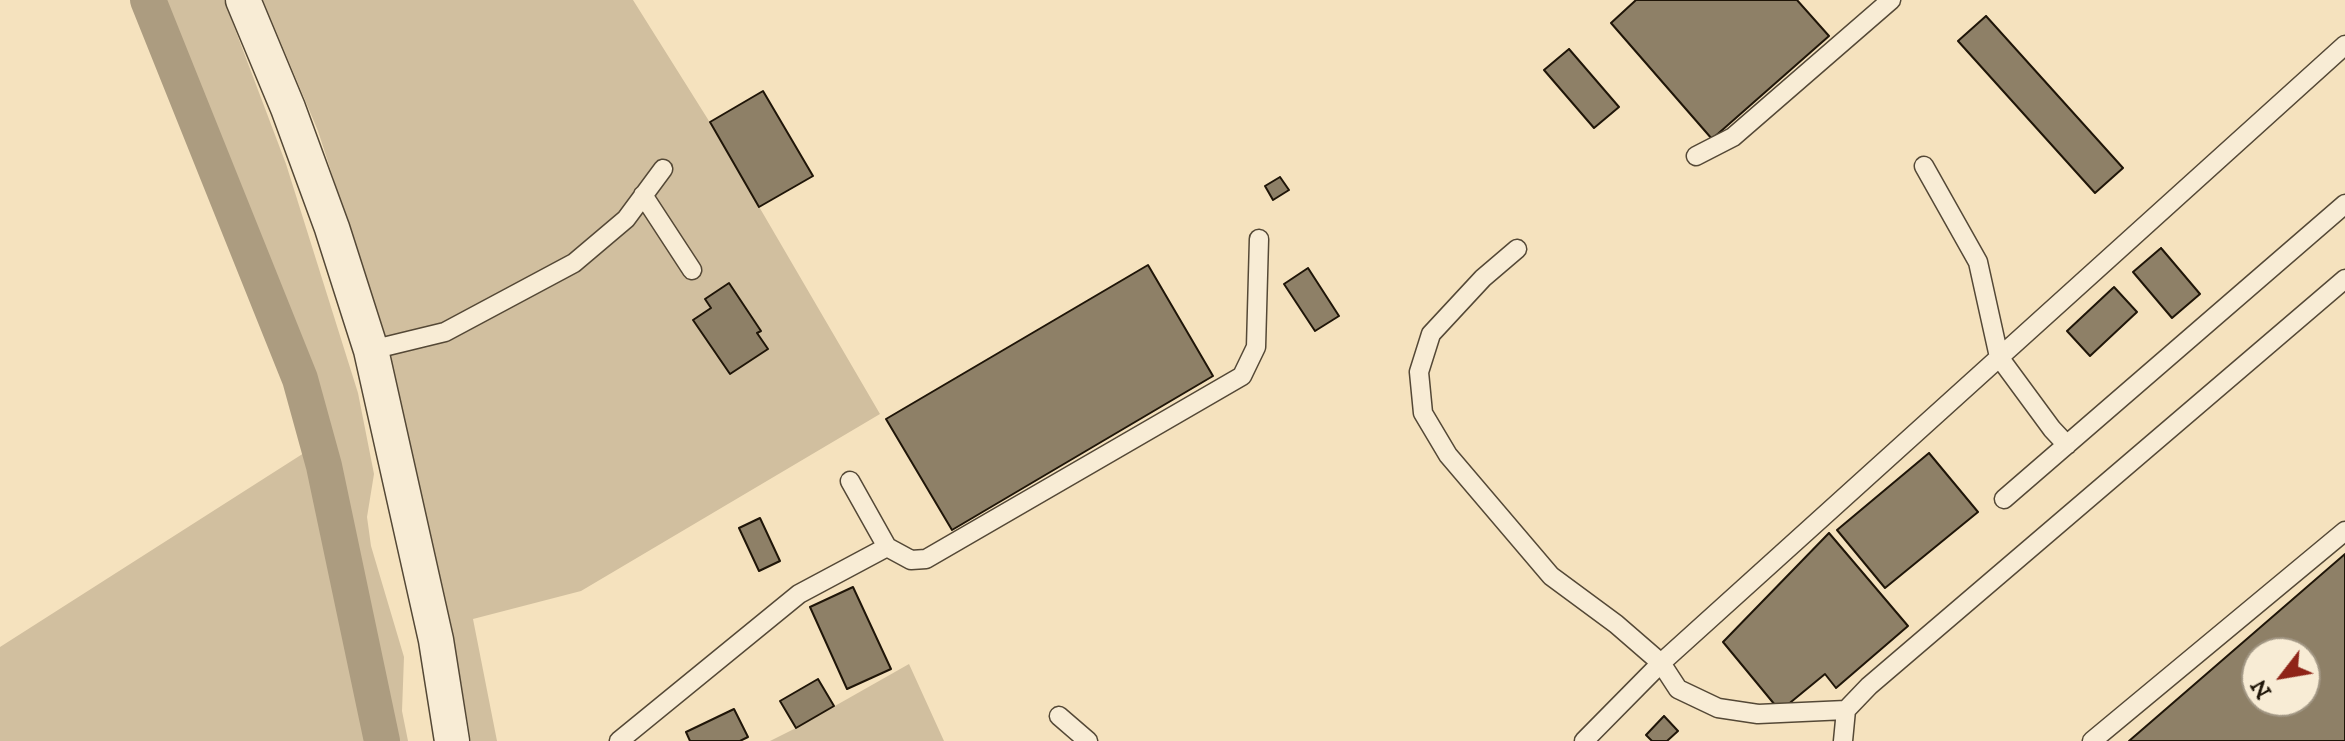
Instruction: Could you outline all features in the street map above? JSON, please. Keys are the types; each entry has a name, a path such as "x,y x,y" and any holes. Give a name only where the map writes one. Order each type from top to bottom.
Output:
{"street":[{"path":"243,0 294,123 371,350 436,640 452,741"}],"lane":[{"path":"1696,156 1733,137 1891,0"},
{"path":"1584,741 1661,663 2345,45"},
{"path":"1924,166 1978,262 1999,357 2067,445"},
{"path":"371,350 445,332 574,263 626,219 663,169"},
{"path":"643,195 692,270"},
{"path":"2004,499 2345,204"},
{"path":"850,481 887,547 911,560 926,559 1242,376 1256,347 1259,239"},
{"path":"1517,249 1483,278 1431,334 1419,372 1423,413 1448,455 1551,576 1616,624 1661,663 1678,689 1718,708 1758,714 1846,710"},
{"path":"1843,741 1846,710 1869,686 2345,279"},
{"path":"2092,741 2345,531"},
{"path":"619,741 799,594 887,547"},
{"path":"1059,716 1088,741"}],"shaded area":[{"path":"163,0 224,0 286,164 358,393 374,474 367,517 371,546 404,657 402,711 408,741 392,741 314,378"},
{"path":"263,0 633,0 709,121 880,414 581,591 473,619 497,741 471,741 451,624 387,344 318,131"},
{"path":"304,453 373,741 0,741 0,647"},
{"path":"909,664 944,741 770,741 796,728"}],"building":[{"path":"1636,0 1797,0 1829,36 1712,139 1611,23"},
{"path":"1986,16 2123,168 2095,193 1958,41"},
{"path":"1569,49 1619,107 1594,128 1544,70"},
{"path":"763,91 813,176 759,207 710,122"},
{"path":"1280,177 1289,190 1273,200 1265,186"},
{"path":"2161,248 2200,294 2172,318 2133,272"},
{"path":"1148,265 1213,376 952,530 886,419"},
{"path":"1308,268 1339,316 1315,331 1284,284"},
{"path":"729,283 761,331 757,333 768,349 730,374 693,320 711,308 705,299"},
{"path":"2114,287 2137,312 2090,356 2067,331"},
{"path":"1929,453 1978,512 1885,588 1837,530"},
{"path":"760,518 780,561 759,571 739,528"},
{"path":"1829,533 1908,626 1836,688 1825,674 1780,711 1723,642"},
{"path":"2345,554 2345,741 2129,741 2241,644 2241,717 2321,717 2321,637 2249,637"},
{"path":"853,587 891,669 847,689 810,607"},
{"path":"818,679 834,706 796,728 780,701"},
{"path":"734,709 748,737 740,741 690,741 686,732"},
{"path":"1664,716 1678,731 1667,741 1652,741 1646,735"}],"waterway":[{"path":"148,0 300,379 324,466 382,741"}]}
